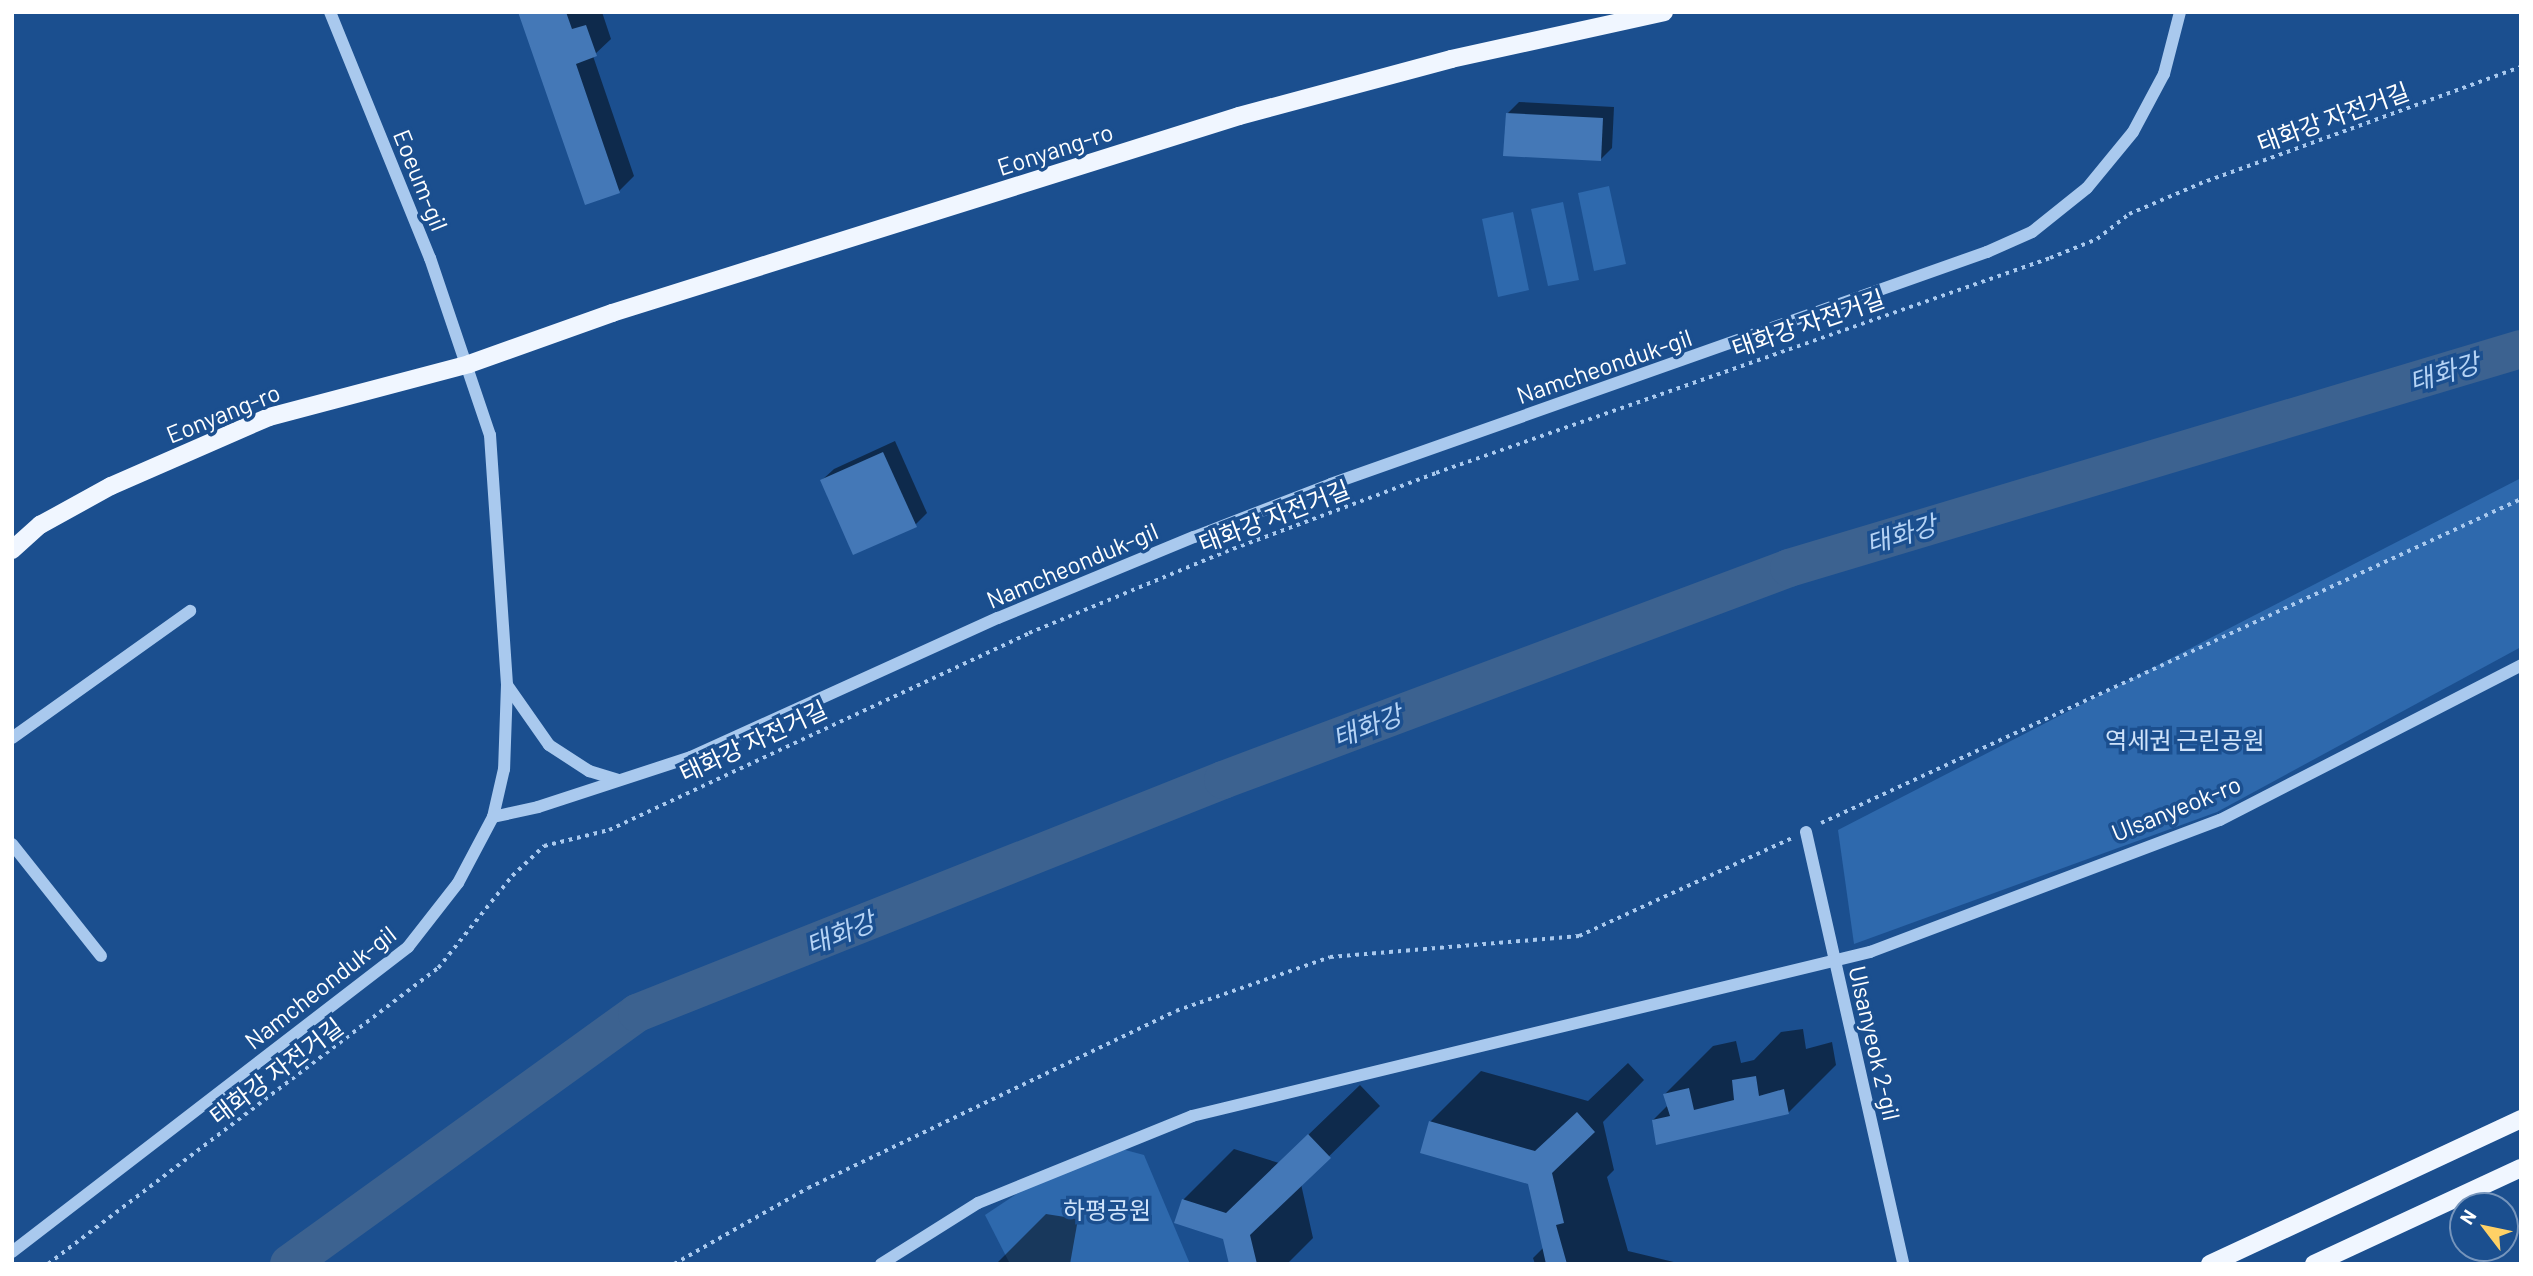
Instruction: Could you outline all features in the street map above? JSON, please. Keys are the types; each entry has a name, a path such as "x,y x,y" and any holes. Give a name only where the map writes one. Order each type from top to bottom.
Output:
{"main road":[{"name":"Eonyang-ro","path":"12,550 40,525 111,486 270,417 469,364 612,313 1239,116 1451,58 1664,12"},
{"path":"2210,1264 2521,1119"},
{"path":"2314,1264 2521,1168"}],"street":[{"name":"Eoeum-gil","path":"330,12 469,364"},
{"name":"Namcheonduk-gil","path":"12,1252 408,947 458,883 493,817 691,757 998,618 1331,484 1987,252 2032,232 2087,188 2133,132 2164,74 2180,12"},
{"path":"469,364 490,435 507,685 504,769 493,817"},
{"path":"12,738 190,611"},
{"name":"Ulsanyeok-ro","path":"881,1264 978,1203 1192,1115 1870,952 2220,820 2521,665"},
{"path":"507,685 549,745 589,771 619,780"},
{"name":"Ulsanyeok 2-gil","path":"1806,832 1903,1264"},
{"path":"12,844 101,956"}],"path":[{"name":"태화강 자전거길","path":"48,1264 438,968 513,876 544,846 609,830 1029,633 1225,552 1449,468 2050,258 2097,239 2129,214 2199,184 2521,67"},
{"path":"674,1264 808,1188 1176,1011 1330,957 1579,936 1806,832 1884,790 2521,499"}],"green space":[{"path":"1609,186 1626,264 1594,271 1578,193"},
{"path":"1563,202 1579,280 1548,286 1531,209"},
{"path":"1513,212 1529,290 1498,297 1482,219"},
{"name":"역세권 근린공원","path":"2521,478 2521,647 2217,812 1854,944 1838,830"},
{"name":"하평공원","path":"1114,1147 1144,1155 1190,1264 1010,1264 985,1215 1042,1177"}],"building":[{"path":"518,12 566,12 572,29 586,25 597,56 576,64 620,193 585,205"},
{"path":"1506,113 1603,118 1601,161 1503,156"},
{"path":"883,452 917,527 853,555 820,480"},
{"path":"1756,1076 1759,1096 1784,1089 1789,1114 1656,1145 1652,1120 1670,1116 1663,1094 1689,1088 1694,1110 1734,1100 1732,1080"},
{"path":"1577,1112 1595,1132 1552,1173 1564,1223 1556,1225 1567,1264 1546,1264 1528,1184 1420,1153 1429,1121 1535,1151"},
{"path":"1308,1134 1331,1158 1250,1235 1257,1264 1229,1264 1223,1239 1174,1223 1182,1199 1226,1213"}],"waterway":[{"name":"태화강","path":"289,1264 637,1013 1223,780 1789,568 2521,349"}]}
